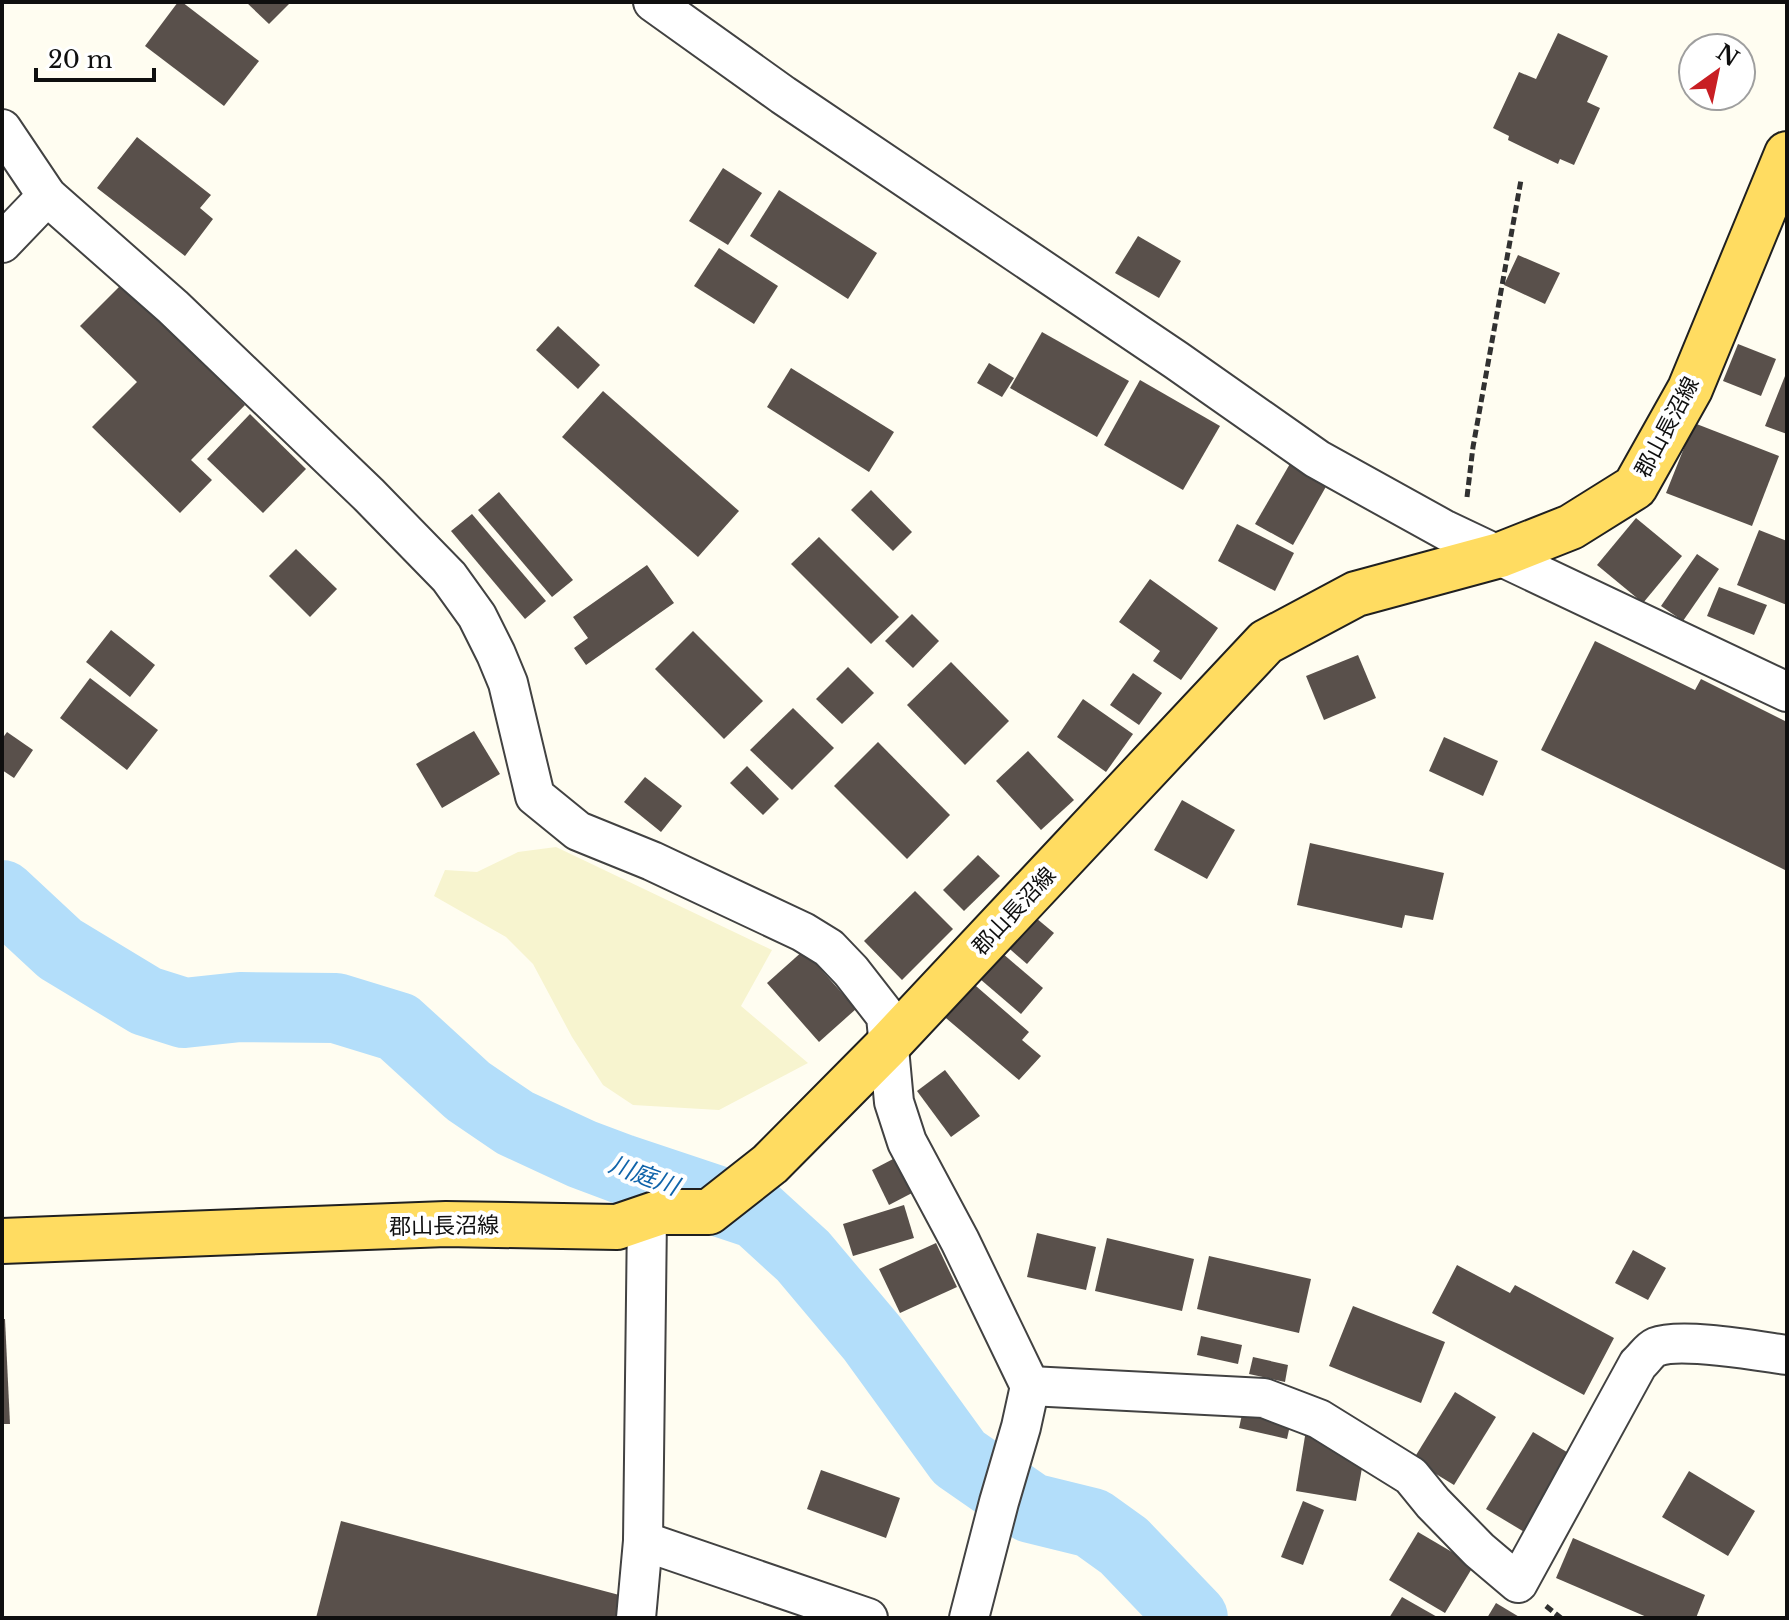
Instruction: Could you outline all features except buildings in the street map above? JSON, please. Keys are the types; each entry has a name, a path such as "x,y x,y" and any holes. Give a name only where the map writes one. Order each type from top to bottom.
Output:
{"main road":[{"name":"郡山長沼線","path":"2,1241 446,1224 617,1227 654,1215 709,1212 770,1164 888,1045 1266,642 1356,594 1480,546 1571,527 1635,487 1690,389 1787,154"}],"street":[{"path":"653,2 783,95 1317,459 1480,546 1787,692"},
{"path":"2,129 47,196 173,307 369,495 449,577 477,616 508,683 535,796 578,831 652,861 803,932 829,948 886,1016 894,1102 907,1142 960,1241 1030,1386 969,1618"},
{"path":"2,243 47,196"},
{"path":"636,1618 643,1541 654,1215"},
{"path":"1030,1386 1264,1398 1319,1419 1411,1476 1479,1550 1518,1583 1638,1364 1654,1348 1672,1344 1695,1345 1787,1355"},
{"path":"643,1541 868,1618"}],"path":[{"path":"1480,546 1473,447 1521,180"}],"shaded area":[{"path":"556,847 772,950 741,1006 808,1063 719,1110 633,1105 603,1085 572,1037 533,964 506,937 434,896 445,870 477,872 518,852"}],"waterway":[{"name":"川庭川","path":"2,895 60,949 146,1001 184,1013 240,1007 336,1008 398,1027 468,1091 515,1123 582,1154 757,1214 803,1256 872,1338 959,1458 1031,1508 1092,1523 1124,1546 1193,1618"}]}
